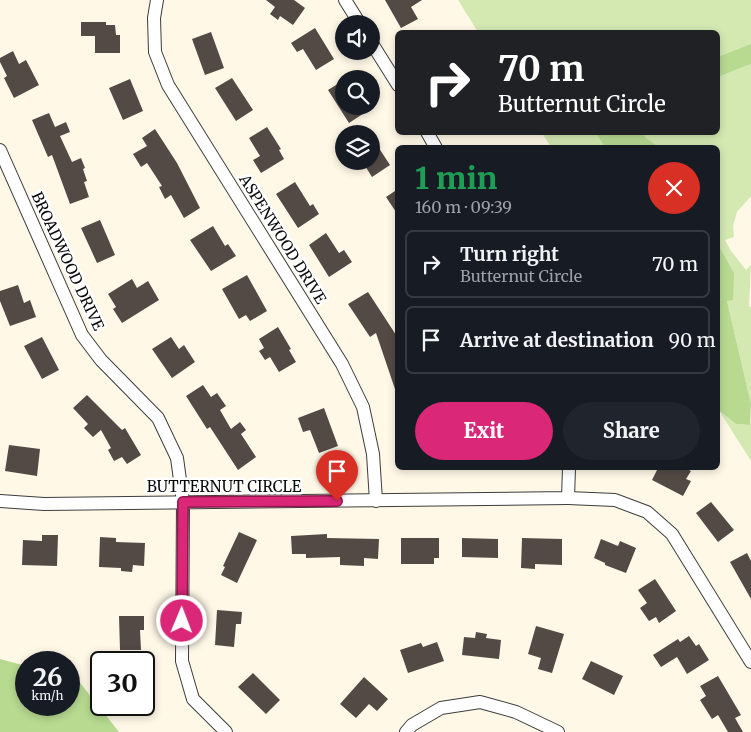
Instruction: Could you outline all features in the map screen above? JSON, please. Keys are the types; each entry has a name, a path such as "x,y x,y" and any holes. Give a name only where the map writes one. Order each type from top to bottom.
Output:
{"street":[{"name":"ASPENWOOD DRIVE","path":"157,0 154,18 155,52 168,85 342,364 363,407 374,454 376,501"},
{"path":"345,0 354,15"},
{"path":"380,56 395,80"},
{"name":"BROADWOOD DRIVE","path":"0,150 82,336 101,360 158,418 178,458 183,502 182,661 193,699 226,732"},
{"path":"568,498 569,470"},
{"name":"BUTTERNUT CIRCLE","path":"0,501 44,504 568,498 615,500 646,512 672,534 751,662"},
{"path":"406,732 412,725 441,708 480,702 516,712 558,732"}],"green space":[{"path":"458,0 751,0 751,50 720,63 720,30 477,30"},
{"path":"751,44 751,64 720,76 720,56"},
{"path":"751,64 751,196 737,212 733,226 734,237 725,240 746,270 751,265 749,306 751,307 751,404 727,301 734,273 720,248 720,145 656,145 644,135 720,135 720,76"},
{"path":"543,135 610,135 616,145 550,145"},
{"path":"597,135 644,135 656,145 604,145"},
{"path":"720,248 734,273 733,300 727,301 751,404 750,425 736,424 720,412"},
{"path":"720,412 736,424 750,425 751,421 751,461"},
{"path":"0,659 15,663 15,716 80,716 80,683 90,695 90,716 106,716 119,732 0,732"}],"building":[{"path":"266,0 294,0 305,8 293,25 280,16 278,20 270,14 275,7"},
{"path":"385,0 422,0 411,7 418,19 401,28"},
{"path":"81,22 106,22 106,25 115,25 116,35 120,35 120,53 95,53 95,36 81,36"},
{"path":"315,28 334,59 316,70 303,49 297,52 291,43"},
{"path":"211,32 224,68 205,75 192,39"},
{"path":"13,51 19,64 26,60 39,85 14,98 4,78 7,76 0,62 0,58"},
{"path":"232,78 253,110 236,121 215,88"},
{"path":"130,79 143,111 123,120 109,88"},
{"path":"335,86 335,101 328,90"},
{"path":"49,113 55,127 66,122 70,132 60,136 72,162 81,158 85,168 83,169 87,181 84,182 89,197 70,204 52,155 48,157 32,120"},
{"path":"344,115 361,115 349,123"},
{"path":"267,127 281,149 279,150 284,159 261,173 253,160 260,156 249,138"},
{"path":"155,129 177,163 200,208 184,218 171,195 165,199 159,187 162,186 147,163 141,167 133,154 147,146 142,138"},
{"path":"380,150 390,165 372,177 368,170 380,170"},
{"path":"295,182 310,206 313,204 319,214 298,228 276,194"},
{"path":"395,191 395,210 386,197"},
{"path":"100,220 115,255 97,263 81,228"},
{"path":"213,226 225,246 228,244 236,256 211,271 190,240"},
{"path":"326,233 339,253 344,250 352,262 329,277 309,245"},
{"path":"247,275 267,311 250,321 246,315 239,319 222,289"},
{"path":"132,279 137,288 148,281 159,300 122,323 113,309 116,307 108,294"},
{"path":"18,285 24,303 30,300 36,317 10,326 0,301 0,291"},
{"path":"368,292 395,333 395,389 376,333 370,337 348,304"},
{"path":"278,327 296,362 279,372 270,357 265,360 259,351 264,348 259,339"},
{"path":"42,337 59,370 42,379 24,346"},
{"path":"171,337 179,349 184,345 195,362 172,378 152,349"},
{"path":"203,385 211,397 217,393 226,406 220,410 231,429 240,422 246,430 241,434 256,457 238,470 210,427 207,429 186,396"},
{"path":"87,395 122,430 125,428 141,455 127,464 122,457 114,461 108,450 111,448 101,430 93,437 84,428 88,424 73,408"},
{"path":"324,408 338,446 319,453 310,430 303,432 298,418"},
{"path":"9,445 40,449 37,476 5,471"},
{"path":"657,470 691,471 686,479 691,481 683,496 652,480"},
{"path":"711,502 734,530 718,542 696,513"},
{"path":"239,532 257,540 237,583 221,575 225,567 223,566"},
{"path":"327,534 327,538 379,539 378,559 364,558 364,566 340,565 340,557 306,558 306,554 292,554 291,536"},
{"path":"42,535 58,535 57,566 22,565 23,540 42,541"},
{"path":"100,537 116,538 116,542 145,543 144,566 133,565 132,572 121,571 121,568 99,567"},
{"path":"401,538 439,538 439,558 434,558 434,564 401,564"},
{"path":"462,538 498,539 498,558 462,557"},
{"path":"522,538 562,539 562,565 535,564 535,569 521,568"},
{"path":"601,539 618,546 620,541 636,548 626,573 605,565 605,563 594,558"},
{"path":"747,553 751,561 751,599 730,562"},
{"path":"655,579 676,611 659,623 656,617 649,621 640,608 647,603 638,590"},
{"path":"217,610 242,612 241,624 236,624 234,647 215,645"},
{"path":"119,616 144,616 144,630 140,630 141,650 120,650"},
{"path":"536,626 564,634 552,673 538,669 541,658 528,654"},
{"path":"476,632 487,634 486,638 501,640 499,659 462,655 464,637 475,638"},
{"path":"689,636 696,646 699,644 709,660 687,674 677,657 661,667 653,655 678,639 680,642"},
{"path":"437,642 444,661 408,673 400,650 421,643 423,647"},
{"path":"591,661 623,676 614,695 582,679"},
{"path":"253,673 280,700 266,714 238,687"},
{"path":"718,676 741,715 735,718 743,732 728,732 718,715 712,719 700,700 706,696 700,686"},
{"path":"364,677 388,699 377,711 369,704 356,718 340,704"}],"route":[{"path":"182,621 183,502 337,501"}]}
